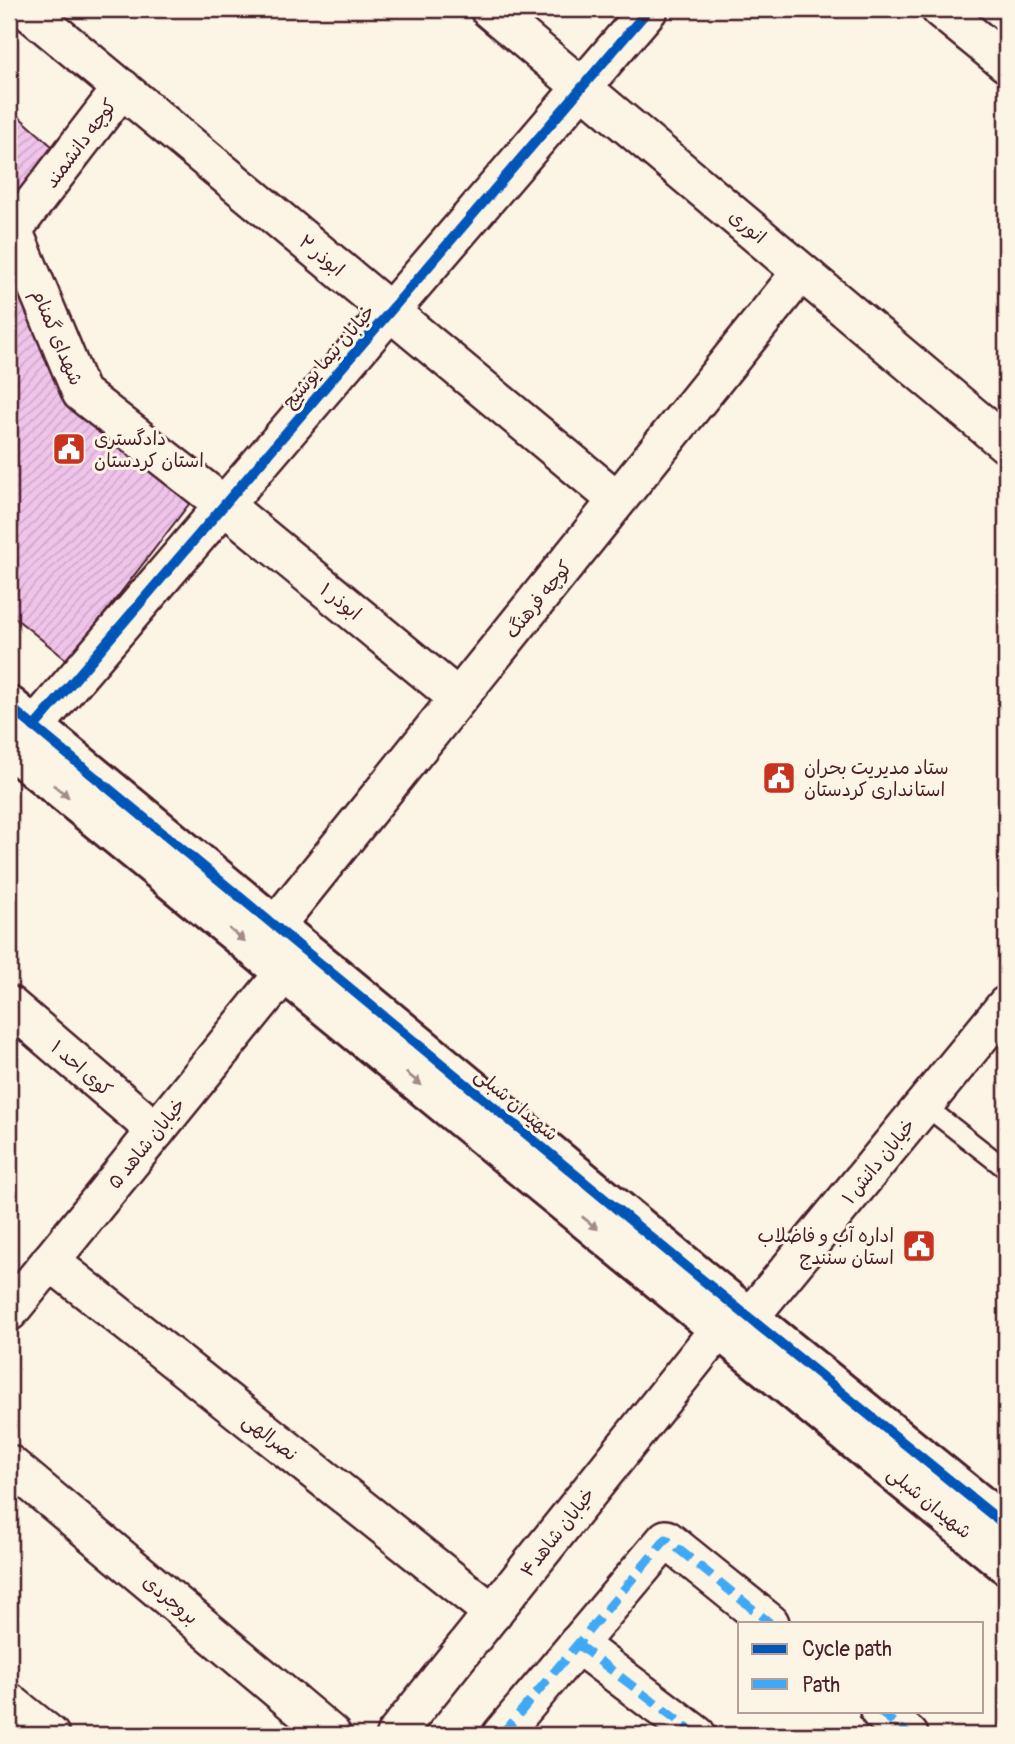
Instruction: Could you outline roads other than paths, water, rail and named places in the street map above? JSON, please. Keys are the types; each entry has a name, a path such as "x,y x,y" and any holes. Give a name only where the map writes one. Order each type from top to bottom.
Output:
{"street":[{"name":"ابوذر ۲","path":"26,9 617,500"},
{"name":"انوری","path":"489,9 1006,444"},
{"name":"خیابان نیما یوشیج","path":"17,727 224,505 649,9"},
{"path":"940,9 1006,63"},
{"name":"کوچه دانشمند","path":"13,230 122,88"},
{"name":"شهدای گمنام","path":"13,230 81,393 224,505"},
{"name":"کوچه فرهنگ","path":"275,926 801,272"},
{"name":"ابوذر ۱","path":"224,505 458,698"},
{"name":"شهیدان شبلی","path":"17,727 275,926 734,1323 1006,1564"},
{"name":"شهیدان شبلی","path":"17,727 284,973 734,1323 1006,1526"},
{"name":"خیابان شاهد ۵","path":"9,1312 284,973"},
{"name":"کوی احد ۱","path":"9,1005 156,1131"},
{"name":"خیابان دانش ۱","path":"734,1323 924,1105 1006,1005"},
{"name":"نصرالهی","path":"50,1262 493,1613"},
{"name":"خیابان شاهد۴","path":"395,1735 734,1323"},
{"name":"بروجردی","path":"9,1464 332,1735"},
{"path":"501,1735 666,1539 769,1622"},
{"path":"577,1644 697,1735"},
{"path":"9,1702 50,1735"},
{"path":"880,1712 909,1735"}],"lane":[{"path":"924,1105 1006,1169"}],"place":[{"name":"دادگستری استان کردستان","path":"69,449"},
{"name":"ستاد مدیریت بحران استانداری کردستان","path":"779,778"},
{"name":"اداره آب و فاضلاب استان سنندج","path":"919,1246"}]}
